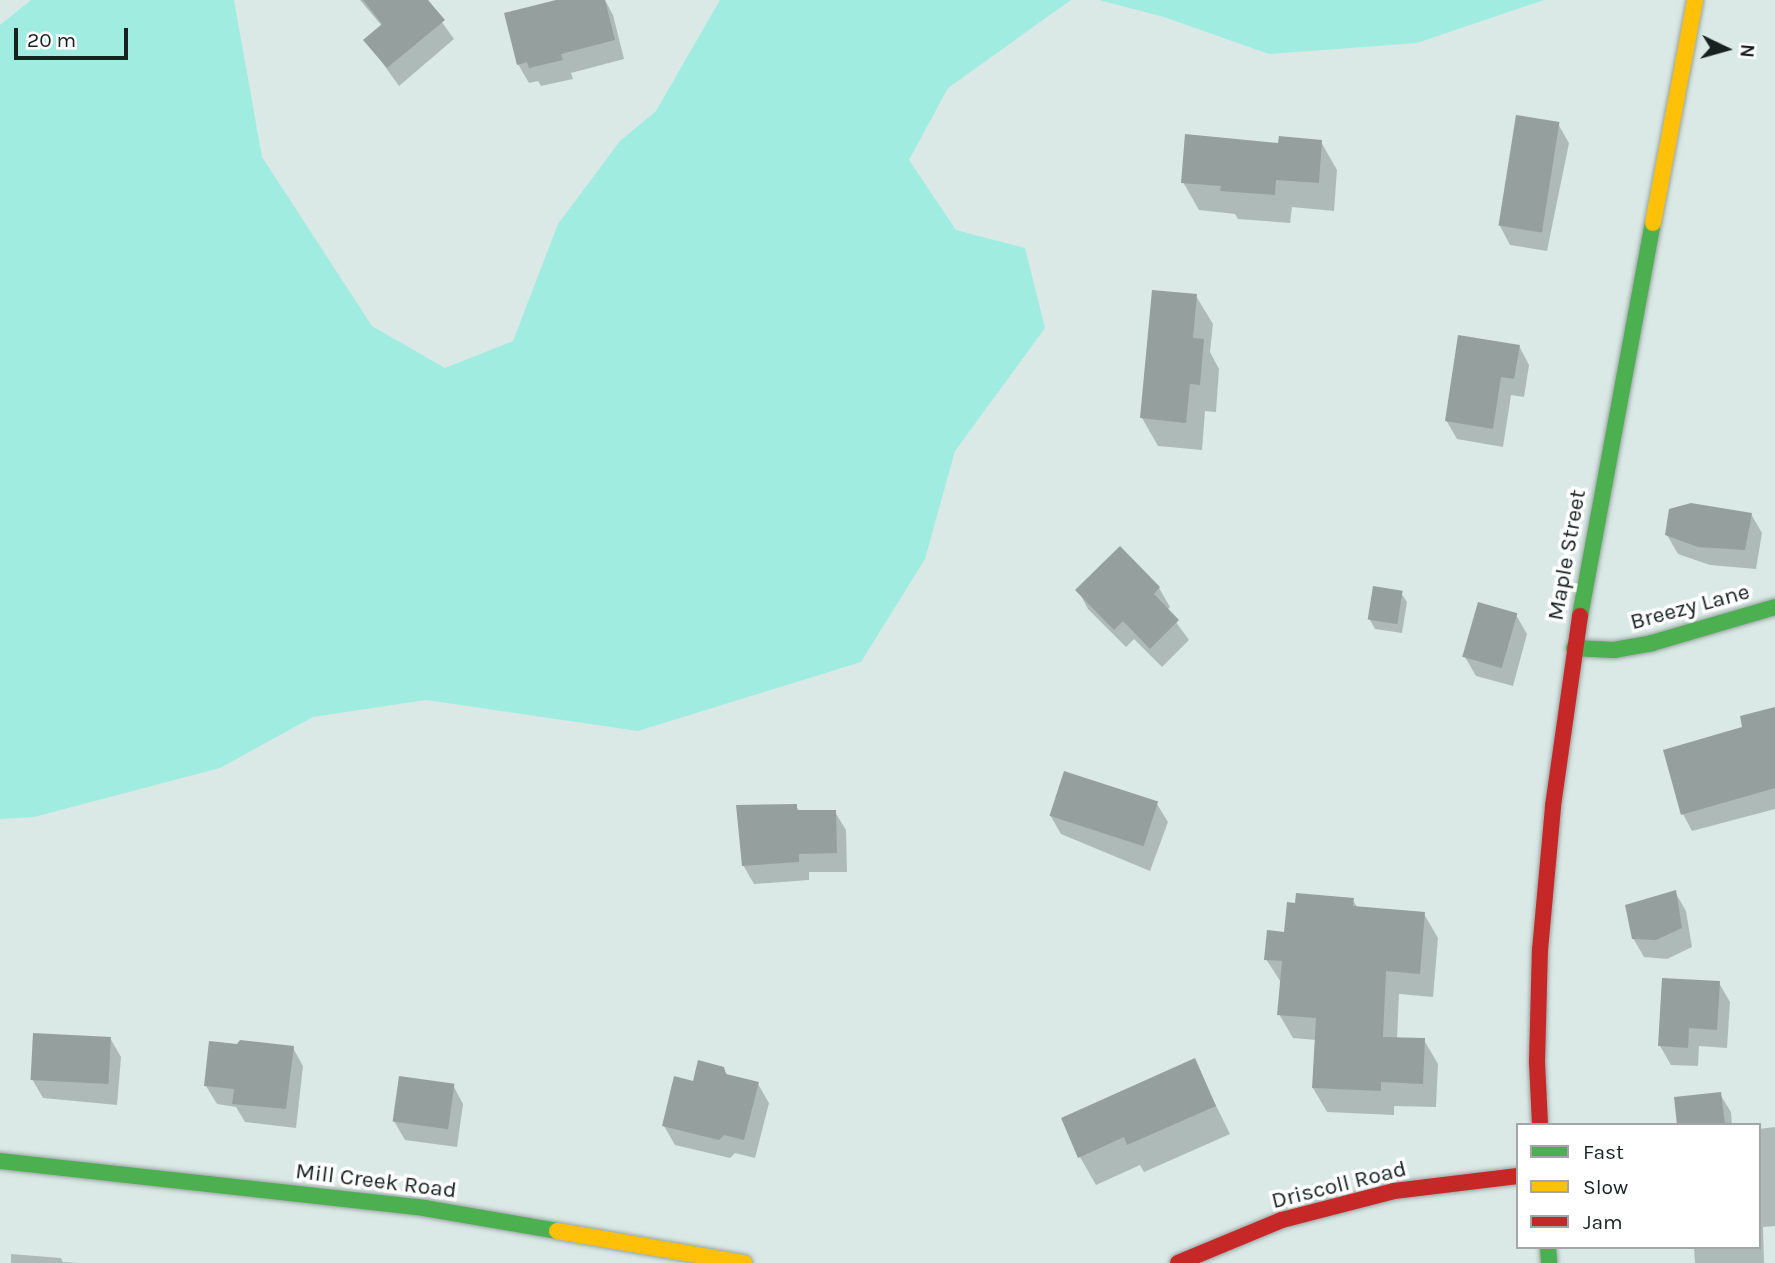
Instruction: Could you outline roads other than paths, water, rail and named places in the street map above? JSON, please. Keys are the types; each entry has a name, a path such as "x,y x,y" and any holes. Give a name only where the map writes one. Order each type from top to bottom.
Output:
{"street":[{"name":"Maple Street","path":"1540,1123 1537,1062 1540,950 1553,806 1574,648 1695,0"},
{"name":"Breezy Lane","path":"1574,648 1614,650 1652,643 1775,607"},
{"name":"Mill Creek Road","path":"0,1161 424,1208 744,1263"},
{"name":"Driscoll Road","path":"1178,1263 1282,1220 1394,1191 1516,1176"}]}
